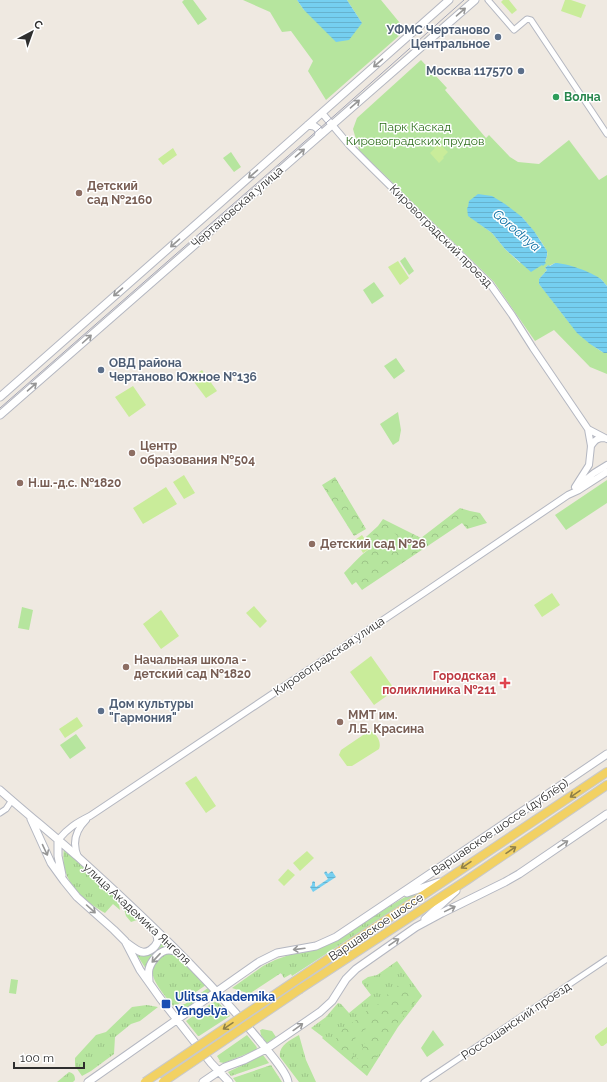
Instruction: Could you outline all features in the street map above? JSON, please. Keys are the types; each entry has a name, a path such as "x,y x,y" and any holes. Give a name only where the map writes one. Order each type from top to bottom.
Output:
{"main road":[{"name":"Чертановская улица","path":"2,395 449,0"},
{"name":"Чертановская улица","path":"0,415 475,0"},
{"path":"308,125 314,126 318,129 318,137"},
{"path":"2,395 2,402 7,406 10,406"},
{"name":"Варшавское шоссе (дублёр)","path":"88,1082 259,962 285,951 311,948 327,942 607,754"},
{"name":"Варшавское шоссе","path":"145,1082 607,772"},
{"name":"Варшавское шоссе","path":"163,1082 607,785"},
{"name":"улица Академика Янгеля","path":"0,790 78,858 180,953 239,1016 289,1080"},
{"path":"203,1082 225,1067 244,1060 266,1049 325,1008 335,998 349,975 360,965 416,927 514,877 607,814"},
{"name":"улица Академика Янгеля","path":"30,817 51,863 64,881 77,897 125,941 149,983 176,1020 211,1063 229,1082"},
{"path":"58,840 57,848 59,864 64,881"},
{"path":"394,898 445,880"},
{"path":"416,927 467,880"},
{"path":"125,941 139,951 146,952 158,943 156,930"},
{"path":"149,983 149,967 159,954 166,950 180,953"}],"street":[{"path":"488,0 514,30 527,19 531,20 607,134"},
{"name":"Кировоградский проезд","path":"322,113 371,168 490,284 588,429"},
{"path":"588,429 606,438"},
{"path":"575,487 589,465 591,446 588,429"},
{"path":"591,446 598,438 606,438"},
{"path":"589,465 594,473 601,476"},
{"name":"Кировоградская улица","path":"568,495 575,487 607,465"},
{"name":"Кировоградская улица","path":"58,840 69,828 90,816 568,495 579,490 607,472"},
{"path":"0,813 6,809 12,800"},
{"name":"Кировоградская улица","path":"78,858 75,850 75,838 80,827 90,816"},
{"name":"Россошанский проезд","path":"424,1082 607,959"}],"green space":[{"path":"184,0 193,0 207,19 198,25 182,2"},
{"name":"Парк Каскад Кировоградских прудов","path":"243,0 297,0 304,10 362,23 347,0 381,0 404,28 398,33 400,35 326,100 308,71 313,61 291,31 282,32 270,12"},
{"path":"503,0 509,0 517,10 512,14 501,2"},
{"path":"565,0 571,0 586,5 581,18 561,11"},
{"name":"Парк Каскад Кировоградских прудов","path":"421,60 447,88 445,90 486,138 489,135 510,157 518,162 539,164 569,140 599,180 607,175 607,286 601,279 555,263 549,266 548,265 545,268 547,270 539,279 539,284 580,334 596,348 607,353 607,374 590,367 554,330 535,341 494,282 359,150 353,129 357,118","holes":["468,207 522,217 543,244 547,252 545,262 520,263 505,249 492,233 481,225"]},
{"path":"434,138 448,152 439,163 430,153 435,148 429,142"},
{"path":"173,148 177,155 163,165 158,159"},
{"path":"231,152 241,167 234,172 223,158"},
{"path":"405,257 414,271 409,275 400,261"},
{"path":"398,261 409,278 400,285 388,267"},
{"path":"374,282 384,296 372,304 363,290"},
{"path":"396,358 405,371 394,379 384,366"},
{"path":"202,370 217,391 206,398 191,378"},
{"path":"133,386 146,405 129,417 115,397"},
{"path":"398,412 401,430 399,441 393,445 380,424"},
{"path":"184,475 195,493 184,499 173,482"},
{"path":"335,477 366,529 354,536 322,485"},
{"path":"607,480 607,503 566,530 555,515"},
{"path":"166,487 177,504 143,524 133,508"},
{"path":"460,508 480,513 487,523 467,529 462,523 362,590 356,582 352,585 344,573 360,556 371,548 371,545 366,537 383,519 421,538"},
{"path":"385,528 398,536 383,547 371,545 366,537 372,534 382,538"},
{"path":"362,535 371,548 363,553 355,540"},
{"path":"552,593 560,605 542,617 534,605"},
{"path":"254,606 267,621 260,628 246,613"},
{"path":"22,607 33,610 29,630 18,628"},
{"path":"161,610 179,636 161,649 143,624"},
{"path":"371,656 395,690 374,705 350,672"},
{"path":"77,717 83,726 65,738 59,729"},
{"path":"369,731 374,733 378,738 380,743 379,749 352,766 347,766 339,755 341,750"},
{"path":"76,734 86,748 70,759 60,745"},
{"path":"196,776 216,806 206,813 185,783"},
{"path":"64,848 116,898 120,910 113,904 105,913 76,890 67,877 65,870 63,859"},
{"path":"307,851 314,858 300,871 293,863"},
{"path":"288,869 295,875 284,886 278,880"},
{"path":"418,894 292,976 291,974 284,978 281,973 252,992 254,995 232,988 263,966 289,955 311,951 330,944 398,901 407,896"},
{"path":"123,905 140,919 131,922 126,916"},
{"path":"161,941 166,946 159,950 146,969 137,955 144,955"},
{"path":"167,953 175,954 179,957 206,985 174,1007 159,988 152,971 156,962"},
{"path":"397,961 422,996 398,1027 367,1076 311,1028 326,1017 338,1003 341,1004 349,1013 371,995 362,981 368,977 377,975"},
{"path":"11,979 18,980 16,994 9,993"},
{"path":"400,984 409,992 414,989 419,997 396,1025 369,1069 364,1072 337,1049 336,1037 339,1031 361,1018 368,1009 374,1008","holes":["367,1028 370,1028 370,1036 363,1048 363,1057 358,1059 353,1055 352,1046 354,1040"]},
{"path":"208,988 211,992 181,1013 176,1010 182,1004 185,1004"},
{"path":"215,1002 219,1003 230,1016 198,1036 186,1021"},
{"path":"147,1005 158,1007 140,1021 131,1024 115,1037 114,1054 82,1076 75,1066 75,1058 96,1035 106,1032 132,1007"},
{"path":"607,1027 607,1043 601,1046 595,1036"},
{"path":"260,1030 272,1031 276,1037 267,1043 261,1035"},
{"path":"433,1030 444,1045 427,1057 421,1048"},
{"path":"247,1035 256,1046 256,1050 224,1063 219,1062 220,1061 217,1056"},
{"path":"299,1035 306,1060 316,1082 299,1082 280,1057 283,1047"},
{"path":"263,1055 269,1063 231,1076 228,1072"},
{"path":"271,1065 282,1082 236,1082 233,1078"},
{"path":"69,1072 74,1076 75,1080 73,1082 57,1082"}],"water":[{"path":"297,0 347,0 362,23 349,40 336,42 304,10"},
{"name":"Gorodnya","path":"478,194 492,196 522,217 534,231 547,251 546,263 543,266 542,265 531,272 505,249 492,233 468,216 467,208 469,201"},
{"path":"555,263 572,266 597,276 607,286 607,353 604,353 590,344 577,333 539,284 539,279 547,270 545,268 548,265 550,266"},
{"path":"326,871 328,874 332,871 336,877 313,892 310,887 313,881 315,882 316,887 328,879 324,873"}],"tram line":[{"path":"0,408 464,0"}],"place":[{"name":"УФМС Чертаново Центральное","path":"498,37"},
{"name":"Москва 117570","path":"521,71"},
{"name":"Волна","path":"556,97"},
{"name":"Детский сад №2160","path":"79,193"},
{"name":"ОВД района Чертаново Южное №136","path":"101,370"},
{"name":"Центр образования №504","path":"132,453"},
{"name":"Н.ш.-д.с. №1820","path":"20,483"},
{"name":"Детский сад №26","path":"312,544"},
{"name":"Начальная школа - детский сад №1820","path":"126,667"},
{"name":"Городская поликлиника №211","path":"505,683"},
{"name":"Дом культуры \"Гармония\"","path":"101,711"},
{"name":"ММТ им. Л.Б. Красина","path":"340,722"},
{"name":"Ulitsa Akademika Yangelya","path":"166,1004"}]}
